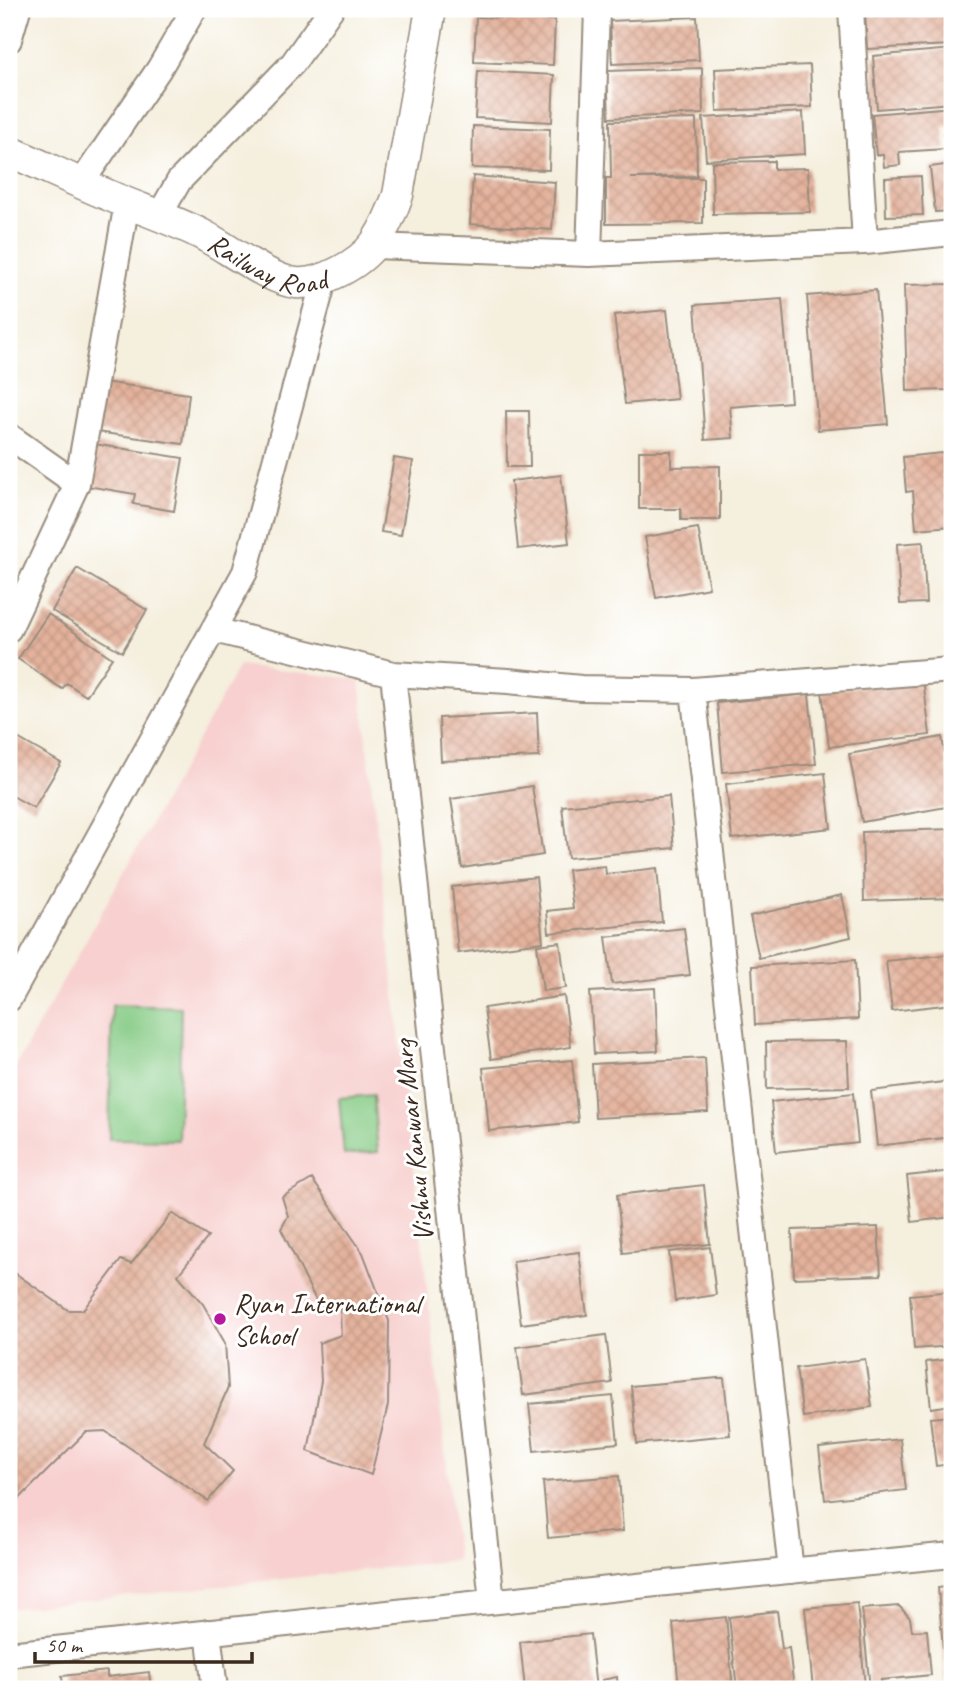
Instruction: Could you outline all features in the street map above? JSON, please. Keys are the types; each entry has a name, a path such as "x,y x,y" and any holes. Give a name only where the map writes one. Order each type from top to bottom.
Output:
{"street":[{"path":"9,40 18,9"},
{"path":"82,182 159,69 194,9"},
{"path":"160,214 179,181 292,63 331,9"},
{"name":"Railway Road","path":"9,151 160,214 202,234 276,276 296,283 324,280 350,265 373,246 389,220 398,195 431,9"},
{"path":"589,254 597,9"},
{"path":"851,9 865,242"},
{"path":"9,629 77,484 127,202"},
{"path":"373,246 589,254 865,242 952,233"},
{"path":"9,999 245,572 324,280"},
{"path":"9,436 77,484"},
{"path":"214,630 393,674 581,688 694,690 952,670"},
{"name":"Vishnu Kanwar Marg","path":"393,674 492,1601"},
{"path":"694,690 790,1571"},
{"path":"9,1654 492,1601 952,1555"},
{"path":"208,1632 215,1689"}],"shaded area":[{"name":"Ryan International School","path":"239,666 360,679 457,1560 9,1609 9,1078"}],"green space":[{"path":"112,1005 181,1007 178,1140 109,1139"},
{"path":"373,1095 378,1152 344,1155 339,1098"}],"building":[{"path":"474,9 569,9 569,14 474,12"},
{"path":"865,9 952,9 952,45 867,49"},
{"path":"476,17 555,20 553,65 474,62"},
{"path":"697,17 699,60 612,64 610,21"},
{"path":"952,49 952,103 877,109 873,56"},
{"path":"810,65 812,107 717,111 715,69"},
{"path":"702,68 703,114 609,118 607,71"},
{"path":"478,71 554,75 552,122 475,118"},
{"path":"952,107 952,126 944,127 945,149 899,152 900,165 884,167 883,155 876,155 872,114"},
{"path":"803,112 805,154 706,160 703,118"},
{"path":"696,119 697,176 631,178 703,178 703,223 606,224 606,178 611,178 610,121"},
{"path":"473,126 550,129 549,170 472,168"},
{"path":"774,161 774,169 808,168 810,212 713,214 712,162"},
{"path":"952,164 952,211 935,212 930,167"},
{"path":"473,176 555,182 552,230 470,224"},
{"path":"921,176 923,215 886,216 885,178"},
{"path":"952,284 952,390 907,391 904,285"},
{"path":"876,290 888,424 818,430 807,296"},
{"path":"782,299 791,402 730,407 733,438 705,440 695,305"},
{"path":"667,310 677,399 625,404 614,315"},
{"path":"103,382 189,394 183,444 96,432"},
{"path":"506,411 529,411 530,467 507,467"},
{"path":"94,444 183,458 174,511 133,504 135,494 87,486"},
{"path":"639,451 671,451 671,467 720,466 720,520 681,520 681,509 639,509"},
{"path":"952,452 952,526 916,529 913,491 906,492 903,457"},
{"path":"394,458 413,461 401,535 381,532"},
{"path":"561,475 569,543 518,549 511,481"},
{"path":"698,528 709,588 656,598 645,537"},
{"path":"923,542 926,603 900,604 897,544"},
{"path":"77,568 147,610 122,652 52,611"},
{"path":"48,614 112,658 86,696 67,683 62,689 18,659"},
{"path":"923,679 930,735 829,747 822,691"},
{"path":"809,694 816,764 723,772 717,703"},
{"path":"537,713 539,757 441,761 439,718"},
{"path":"9,733 61,763 34,808 9,794"},
{"path":"942,737 952,806 862,822 849,754"},
{"path":"825,773 831,828 732,839 726,784"},
{"path":"532,786 543,855 462,868 451,799"},
{"path":"669,796 674,848 568,858 562,806"},
{"path":"952,829 952,898 864,901 862,832"},
{"path":"605,866 606,874 657,868 662,922 549,933 547,911 573,908 568,870"},
{"path":"536,877 543,942 458,953 452,887"},
{"path":"842,895 851,937 759,958 750,916"},
{"path":"684,928 690,975 612,984 606,937"},
{"path":"560,942 566,988 543,991 537,945"},
{"path":"952,954 952,1004 892,1011 886,961"},
{"path":"855,960 858,1019 755,1025 752,966"},
{"path":"655,988 658,1051 594,1054 590,992"},
{"path":"564,996 571,1047 491,1059 484,1008"},
{"path":"847,1041 849,1087 767,1089 766,1042"},
{"path":"705,1058 708,1112 595,1118 592,1064"},
{"path":"572,1060 578,1122 489,1131 483,1068"},
{"path":"952,1081 952,1137 877,1146 871,1091"},
{"path":"853,1093 858,1143 776,1152 771,1102"},
{"path":"952,1171 952,1217 912,1222 907,1176"},
{"path":"312,1179 363,1253 389,1321 388,1405 371,1475 308,1451 321,1381 319,1343 341,1335 340,1309 321,1311 281,1229 288,1216 282,1197"},
{"path":"704,1185 710,1244 623,1253 617,1195"},
{"path":"172,1213 208,1237 178,1275 203,1304 225,1343 228,1388 204,1443 233,1471 208,1501 105,1431 86,1432 9,1509 9,1269 68,1310 83,1310 121,1260 131,1264"},
{"path":"878,1227 881,1275 794,1278 792,1230"},
{"path":"710,1247 716,1295 675,1301 669,1252"},
{"path":"579,1252 587,1315 521,1324 513,1261"},
{"path":"952,1291 952,1346 914,1349 910,1295"},
{"path":"606,1335 612,1383 523,1395 517,1347"},
{"path":"865,1359 872,1407 803,1417 796,1368"},
{"path":"952,1359 952,1405 931,1408 926,1362"},
{"path":"724,1378 730,1435 637,1444 631,1386"},
{"path":"613,1396 618,1443 534,1451 529,1404"},
{"path":"952,1416 952,1464 936,1466 930,1418"},
{"path":"900,1439 906,1490 825,1500 819,1448"},
{"path":"619,1476 623,1531 548,1538 543,1482"},
{"path":"952,1586 952,1684 946,1685 938,1588"},
{"path":"857,1603 865,1686 813,1689 805,1608"},
{"path":"899,1606 910,1618 912,1631 927,1630 931,1675 881,1680 882,1689 870,1689 862,1609"},
{"path":"777,1611 782,1649 789,1648 794,1689 737,1689 729,1617"},
{"path":"726,1617 733,1689 679,1689 673,1623"},
{"path":"590,1634 596,1689 525,1689 520,1642"},
{"path":"107,1671 107,1677 149,1672 151,1689 63,1689 62,1676"},
{"path":"617,1677 618,1689 604,1689 602,1680"}],"place":[{"name":"Ryan International School","path":"220,1319"}]}
